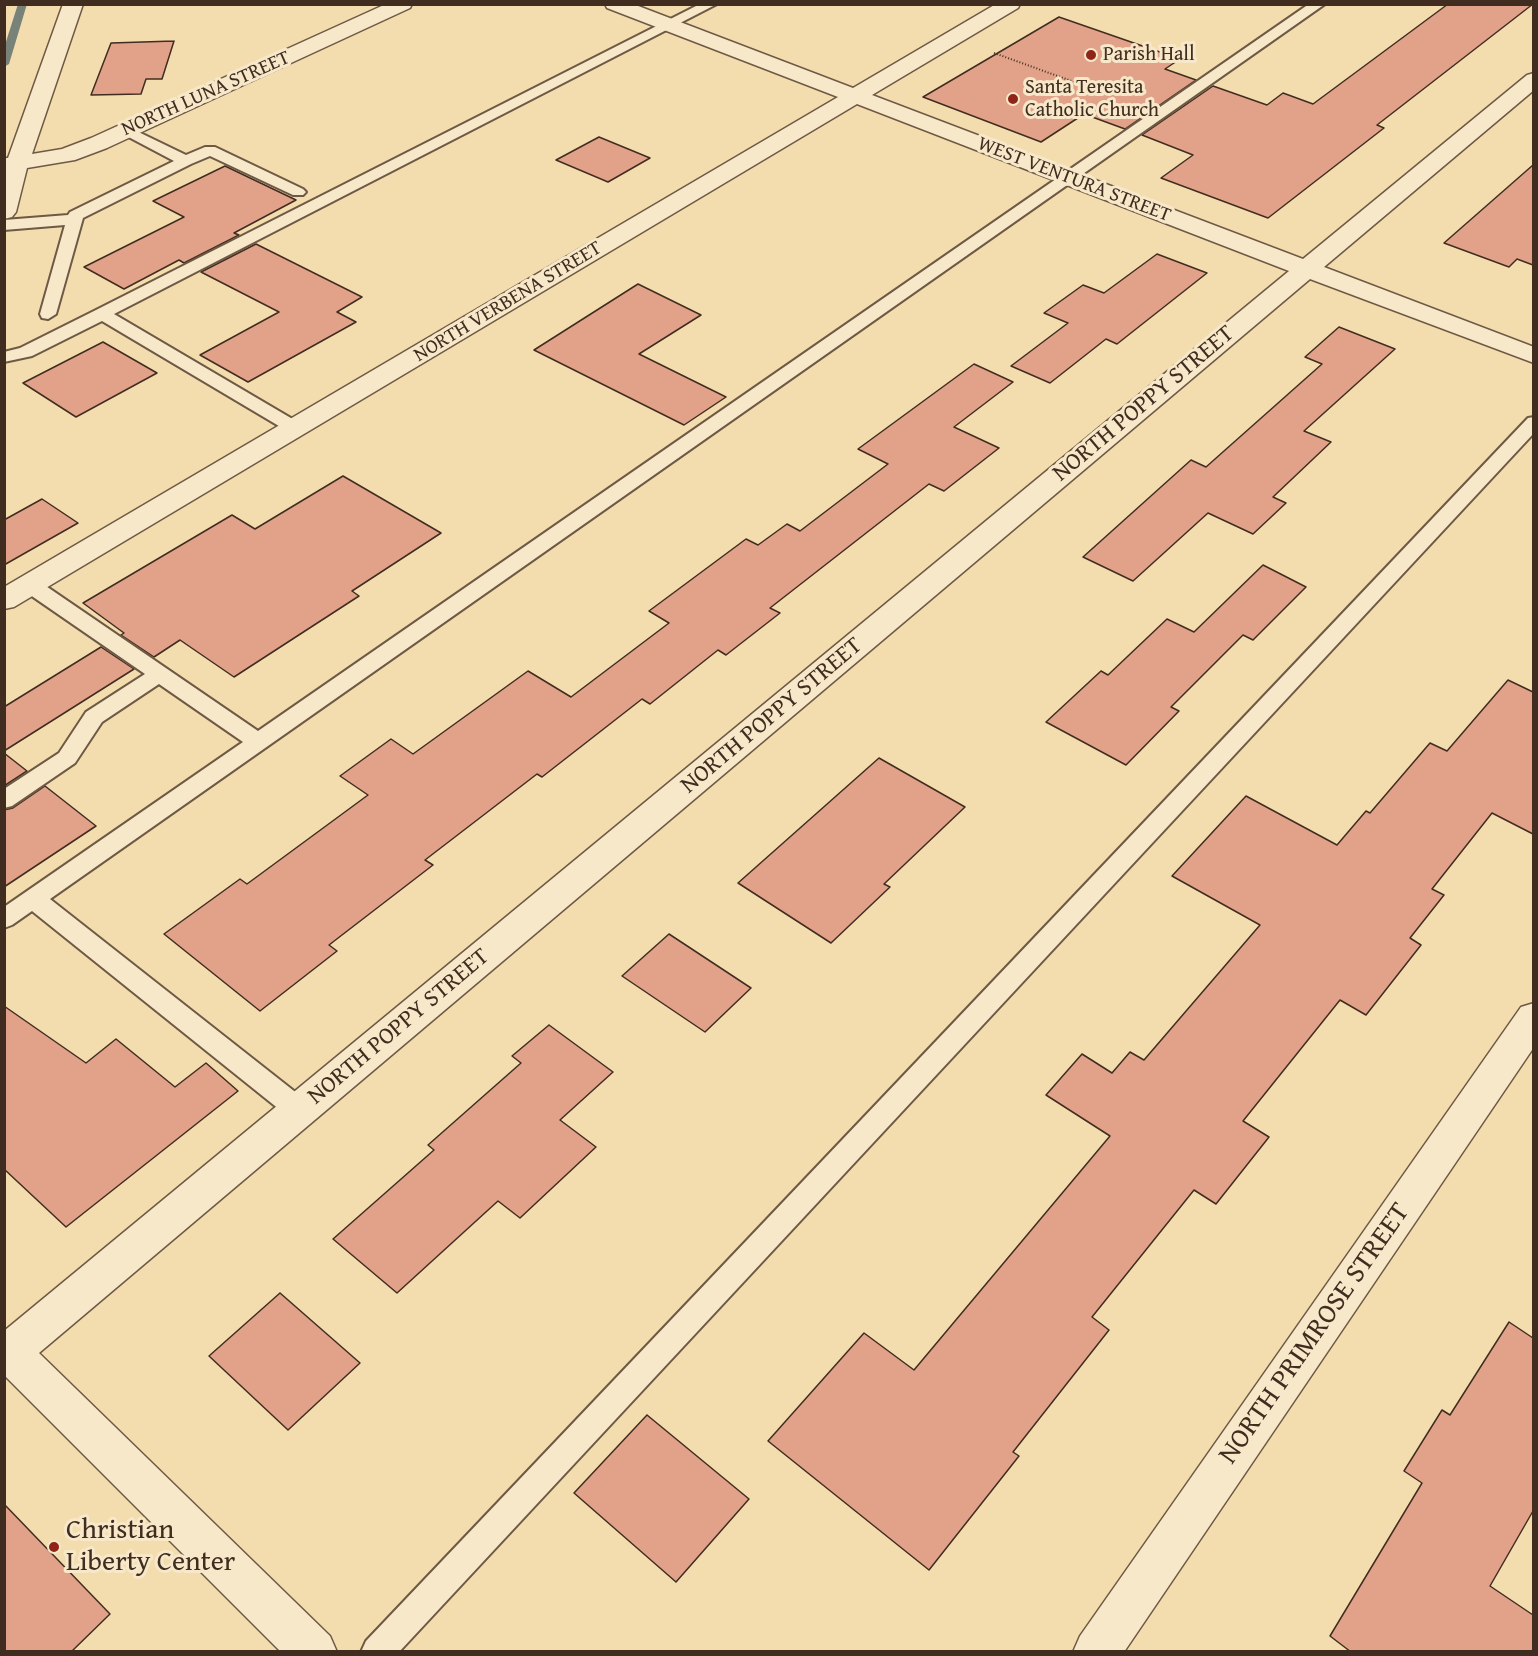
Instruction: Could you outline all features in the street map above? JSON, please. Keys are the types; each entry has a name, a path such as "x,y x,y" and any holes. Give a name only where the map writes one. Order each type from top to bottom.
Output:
{"street":[{"name":"NORTH LUNA STREET","path":"11,164 67,155 403,4"},
{"name":"WEST VENTURA STREET","path":"614,4 1533,356"},
{"name":"NORTH VERBENA STREET","path":"4,600 1011,4"},
{"path":"4,212 11,164 74,5"},
{"name":"NORTH POPPY STREET","path":"7,1353 1533,79"},
{"name":"NORTH PRIMROSE STREET","path":"1096,1652 1533,1017"},
{"path":"7,1353 314,1652"}],"lane":[{"path":"4,357 26,352 711,4"},
{"path":"4,919 1319,4"},
{"path":"126,130 186,161"},
{"path":"48,314 76,214 210,150 298,192"},
{"path":"4,225 75,219"},
{"path":"102,314 295,428"},
{"path":"377,1652 1533,422"},
{"path":"30,585 258,742"},
{"path":"4,800 67,758 94,717 158,675"},
{"path":"33,899 299,1110"}],"path":[{"path":"988,50 1088,87"}],"building":[{"path":"1448,4 1533,4 1377,125 1384,128 1268,218 1161,178 1193,155 1142,135 1213,86 1267,105 1283,93 1313,104"},
{"path":"1059,17 1180,59 1165,69 1196,80 1125,129 1084,114 1041,142 923,97"},
{"path":"174,41 162,79 146,79 141,94 91,95 111,43"},
{"path":"599,137 650,158 608,182 556,160"},
{"path":"1533,165 1533,265 1517,259 1509,267 1444,243"},
{"path":"225,166 296,200 234,233 239,235 184,263 179,260 124,289 84,267 184,217 153,201"},
{"path":"256,244 362,297 337,312 356,322 248,382 200,355 279,312 201,272"},
{"path":"1157,254 1207,273 1117,344 1106,339 1050,383 1011,366 1068,323 1044,313 1083,285 1104,293"},
{"path":"638,284 701,315 639,354 726,397 684,425 534,350"},
{"path":"1339,327 1395,349 1304,431 1331,442 1273,497 1286,503 1253,534 1208,513 1133,581 1083,557 1191,460 1206,467 1322,364 1305,357"},
{"path":"103,342 157,373 76,417 23,383"},
{"path":"974,364 1013,382 954,427 999,448 944,491 929,484 770,608 780,613 726,655 718,650 650,704 642,699 542,777 537,774 425,860 433,865 329,945 337,951 260,1011 164,934 240,879 247,884 368,795 340,776 391,739 413,754 528,671 571,697 669,623 649,611 746,539 758,545 787,524 800,531 888,464 858,449"},
{"path":"343,476 441,533 352,591 359,596 234,677 180,640 154,657 121,635 124,633 83,603 232,515 255,529"},
{"path":"42,499 78,523 4,565 4,520"},
{"path":"1263,565 1306,587 1253,640 1243,635 1171,707 1179,711 1126,765 1046,722 1101,671 1108,675 1167,619 1194,632"},
{"path":"101,647 134,669 4,751 4,707"},
{"path":"1508,680 1533,692 1533,834 1492,813 1432,889 1444,895 1410,938 1421,945 1366,1015 1340,1000 1243,1121 1269,1137 1216,1204 1194,1190 1092,1317 1109,1330 1013,1452 1019,1456 929,1570 768,1441 864,1333 914,1370 1110,1136 1046,1095 1082,1054 1112,1073 1130,1052 1144,1060 1260,925 1172,876 1246,796 1337,845 1366,811 1370,813 1430,743 1447,751"},
{"path":"4,753 27,771 4,786"},
{"path":"879,758 965,807 884,884 890,887 831,943 738,883"},
{"path":"45,786 96,826 4,887 4,810 13,808"},
{"path":"669,934 751,988 705,1032 622,976"},
{"path":"4,1006 86,1063 116,1039 175,1087 206,1063 238,1091 66,1227 4,1169"},
{"path":"549,1025 613,1072 560,1120 596,1147 520,1218 498,1201 397,1293 333,1239 434,1150 428,1145 521,1063 512,1056"},
{"path":"280,1293 360,1363 288,1430 209,1356"},
{"path":"1509,1322 1533,1338 1533,1511 1490,1586 1533,1615 1533,1652 1351,1652 1330,1636 1422,1483 1404,1471 1442,1410 1450,1415"},
{"path":"647,1415 749,1499 676,1582 574,1493"},
{"path":"4,1504 110,1614 71,1652 4,1652"}],"waterway":[{"path":"4,64 23,4"}],"place":[{"name":"Parish Hall","path":"1091,55"},
{"name":"Santa Teresita Catholic Church","path":"1013,99"},
{"name":"Christian Liberty Center","path":"54,1547"}]}
